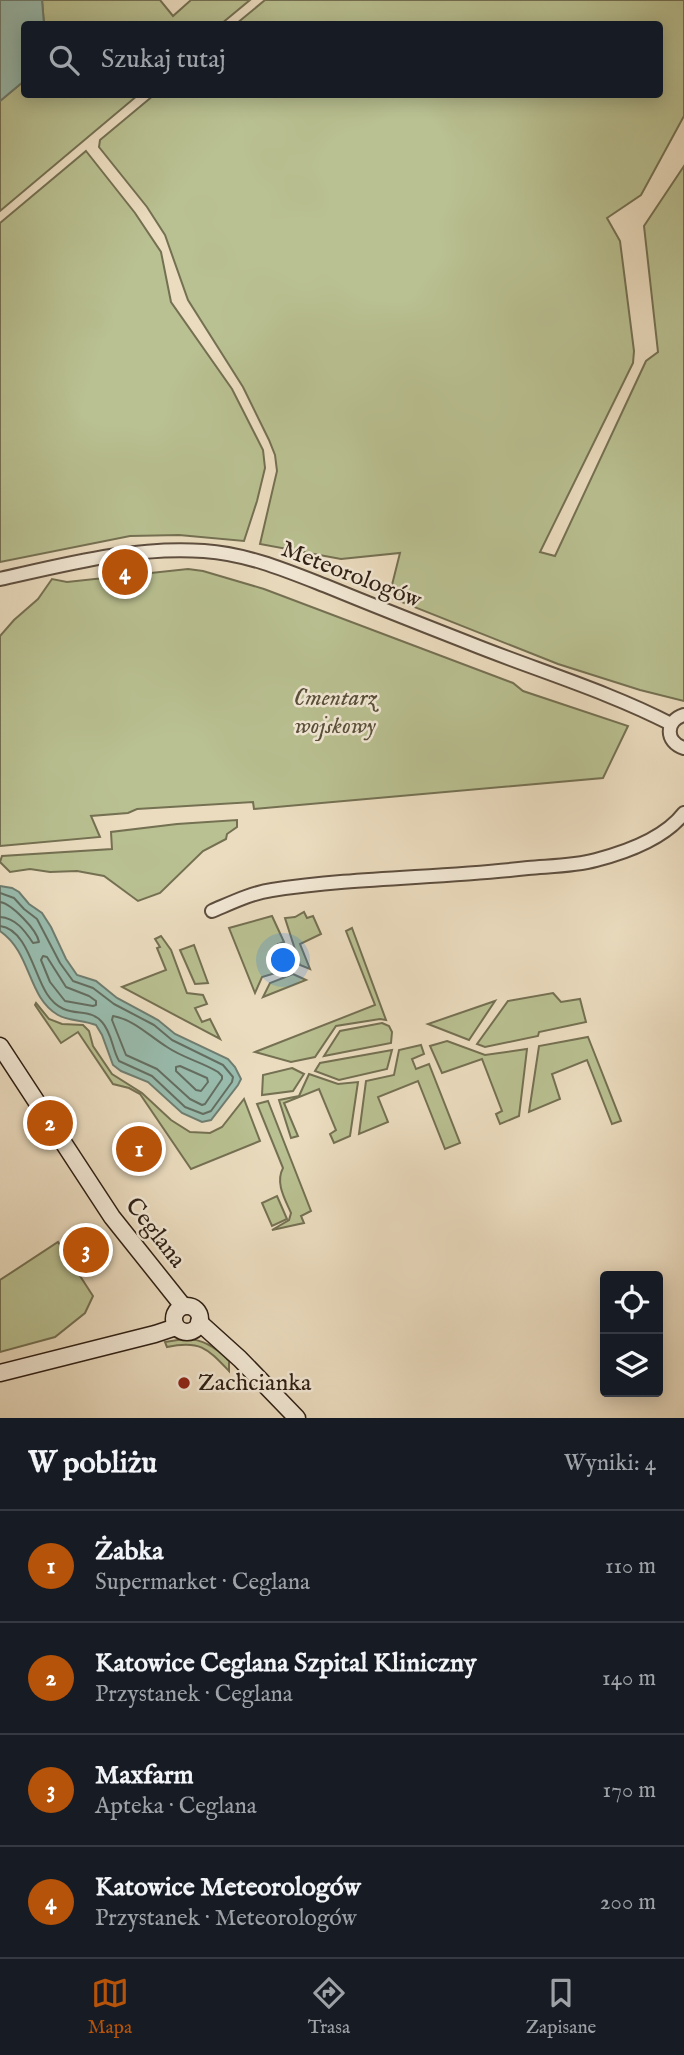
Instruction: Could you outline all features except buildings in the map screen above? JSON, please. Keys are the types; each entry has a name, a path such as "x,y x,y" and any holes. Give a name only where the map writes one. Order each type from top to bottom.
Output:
{"street":[{"name":"Meteorologów","path":"0,579 139,551 206,551 241,557 293,573 500,656 642,709 671,724"},
{"path":"684,715 674,719 670,738 676,745 684,748"},
{"path":"212,911 269,890 499,872 595,860 645,843 673,826 684,813"},
{"name":"Ceglana","path":"0,1046 112,1217 183,1306"},
{"path":"183,1306 195,1308 199,1322 190,1331 181,1331 176,1327 174,1316 183,1306"},
{"path":"199,1322 240,1359 297,1418"},
{"path":"0,1373 176,1327"}],"green space":[{"path":"42,0 160,0 173,16 191,0 250,0 225,21 44,21"},
{"path":"265,0 684,0 684,116 641,195 607,218 620,241 634,351 633,363 540,552 555,556 646,361 658,352 644,226 684,166 684,701 558,664 389,597 400,553 341,559 260,544 277,471 269,440 243,387 188,300 165,235 147,207 99,147 100,140 150,98 663,98 663,21 240,21"},
{"path":"21,84 21,98 134,98 0,211 0,101"},
{"path":"86,151 135,213 161,252 171,302 232,389 263,450 265,468 244,541 179,535 130,536 0,562 0,223"},
{"name":"Cmentarz wojskowy","path":"188,569 264,589 513,683 523,691 628,726 603,778 254,809 253,802 137,809 128,813 91,816 100,837 0,846 0,636 38,599 52,579 67,582"},
{"path":"237,820 237,827 227,834 226,839 203,851 160,893 138,901 104,876 77,871 50,872 30,869 10,872 0,862 2,856 112,849 111,832"},
{"path":"304,912 307,918 313,916 321,934 300,944 310,969 300,965 285,918"},
{"path":"272,916 284,942 278,944 285,959 290,958 292,968 262,977 255,993 229,928"},
{"path":"352,928 386,1020 336,1026 315,1057 291,1062 255,1052 375,1005 346,931"},
{"path":"161,936 171,950 187,993 203,995 207,1004 195,1008 202,1022 210,1019 220,1039 122,987 166,970 155,939"},
{"path":"194,945 208,983 195,984 180,950"},
{"path":"293,974 306,980 263,997 270,983"},
{"path":"553,993 561,1002 580,999 586,1022 485,1047 477,1044 508,1001"},
{"path":"495,1001 469,1040 428,1024"},
{"path":"36,1003 49,1019 62,1024 83,1025 89,1031 93,1046 112,1074 142,1093 171,1120 190,1132 210,1133 222,1127 244,1099 260,1141 191,1169 140,1094 113,1084 78,1032 61,1043"},
{"path":"382,1023 389,1026 392,1032 391,1043 324,1056 340,1031"},
{"path":"588,1037 621,1121 612,1124 587,1060 552,1074 560,1099 529,1112 539,1046"},
{"path":"447,1041 485,1055 527,1049 519,1116 500,1124 496,1114 502,1111 482,1059 442,1073 430,1046"},
{"path":"421,1045 424,1054 412,1059 416,1069 429,1064 460,1143 445,1149 418,1081 378,1097 388,1122 359,1134 366,1081 394,1075 399,1050"},
{"path":"392,1050 387,1069 339,1080 315,1071 320,1063"},
{"path":"292,1068 304,1074 293,1091 262,1095 263,1075"},
{"path":"309,1074 338,1084 358,1082 350,1136 334,1143 330,1134 336,1130 319,1089 284,1103 298,1136 291,1138 279,1100 299,1096"},
{"path":"268,1101 311,1211 301,1216 304,1223 272,1230 289,1220 291,1213 280,1185 283,1168 257,1104"},
{"path":"277,1196 287,1219 272,1226 262,1203"},
{"path":"58,1242 93,1296 85,1313 55,1337 0,1352 0,1280"},
{"path":"197,1340 214,1348 229,1361 229,1371 202,1348 195,1345 167,1347 165,1342"}],"water":[{"path":"0,0 42,0 44,21 21,21 21,84 0,101"},
{"path":"0,886 19,892 29,904 42,913 77,975 96,981 117,998 158,1020 175,1034 228,1059 241,1079 211,1120 202,1122 182,1113 148,1082 113,1065 96,1025 62,1017 48,1007 34,986 18,951 0,931"}],"place":[{"name":"Katowice Meteorologów","path":"125,572"},
{"name":"Katowice Ceglana Szpital Kliniczny","path":"50,1123"},
{"name":"Żabka","path":"139,1149"},
{"name":"Maxfarm","path":"86,1250"},
{"name":"Zachcianka","path":"184,1383"}]}
